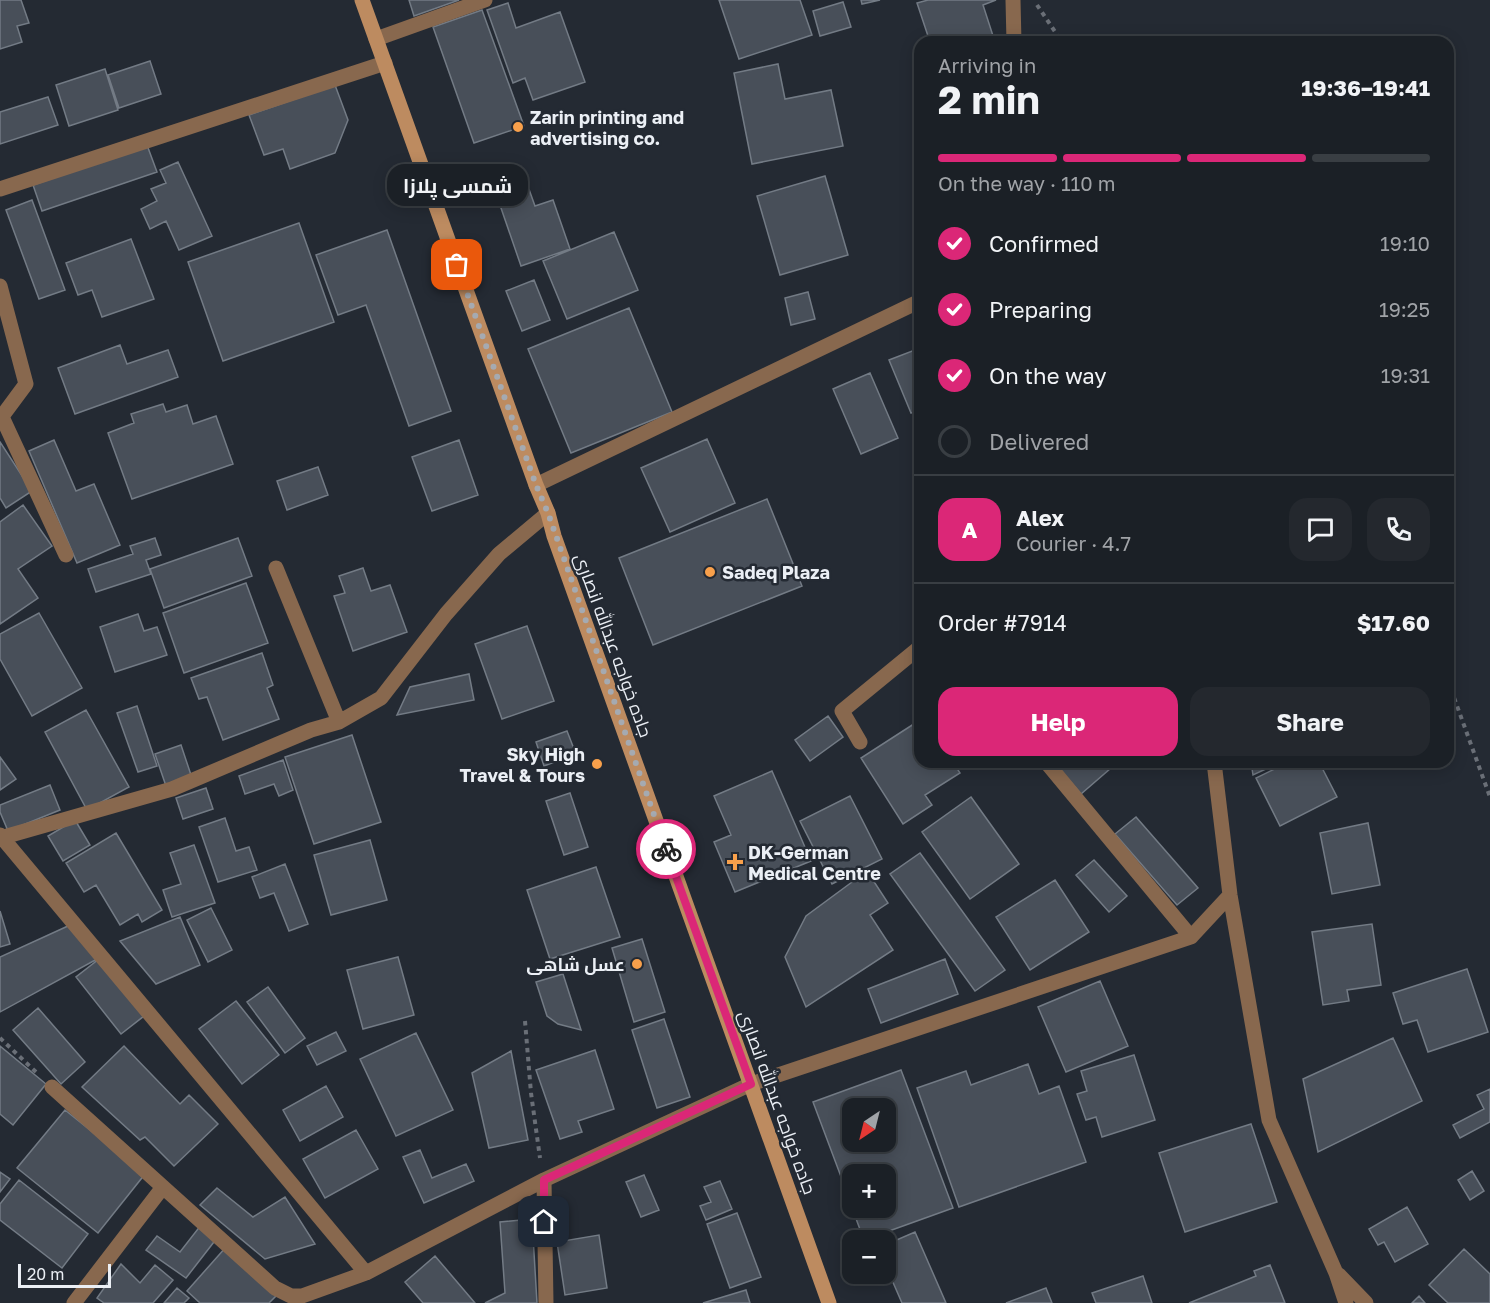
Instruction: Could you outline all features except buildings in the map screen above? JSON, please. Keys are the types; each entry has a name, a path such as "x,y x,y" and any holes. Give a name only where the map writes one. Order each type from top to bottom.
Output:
{"main road":[{"name":"جاده خواجه عبدالله انصاری","path":"362,0 548,513 562,558 829,1303"}],"street":[{"path":"376,39 485,0"},
{"path":"1013,0 1014,36"},
{"path":"0,189 385,63"},
{"path":"0,286 26,384 1,418 66,555"},
{"path":"536,485 914,304"},
{"path":"366,1273 1,837 172,789 311,730 339,722 381,698 446,614 499,555 548,513"},
{"path":"276,568 339,722"},
{"path":"860,742 842,711 914,652"},
{"path":"1051,768 1191,937"},
{"path":"1215,768 1230,895 1269,1120 1336,1273 1346,1303"},
{"path":"52,1087 275,1288 293,1300 366,1273 544,1180 751,1084 1191,937 1230,895"},
{"path":"544,1180 546,1303"},
{"path":"74,1303 164,1187"},
{"path":"1336,1273 1366,1303"}],"path":[{"path":"1033,0 1058,36"},
{"path":"1454,698 1490,797"},
{"path":"525,1021 531,1093 544,1180"},
{"path":"0,1038 52,1087"}],"way so far":[{"path":"457,265 548,513 554,536 666,849"}],"place":[{"name":"Zarin printing and advertising co.","path":"518,127"},
{"name":"شمسی پلازا","path":"457,265"},
{"name":"Sadeq Plaza","path":"710,572"},
{"name":"Sky High Travel & Tours","path":"597,764"},
{"name":"DK-German Medical Centre","path":"735,862"},
{"name":"عسل شاهی","path":"637,964"}],"route":[{"path":"544,1222 544,1180 751,1084 666,849"}]}
